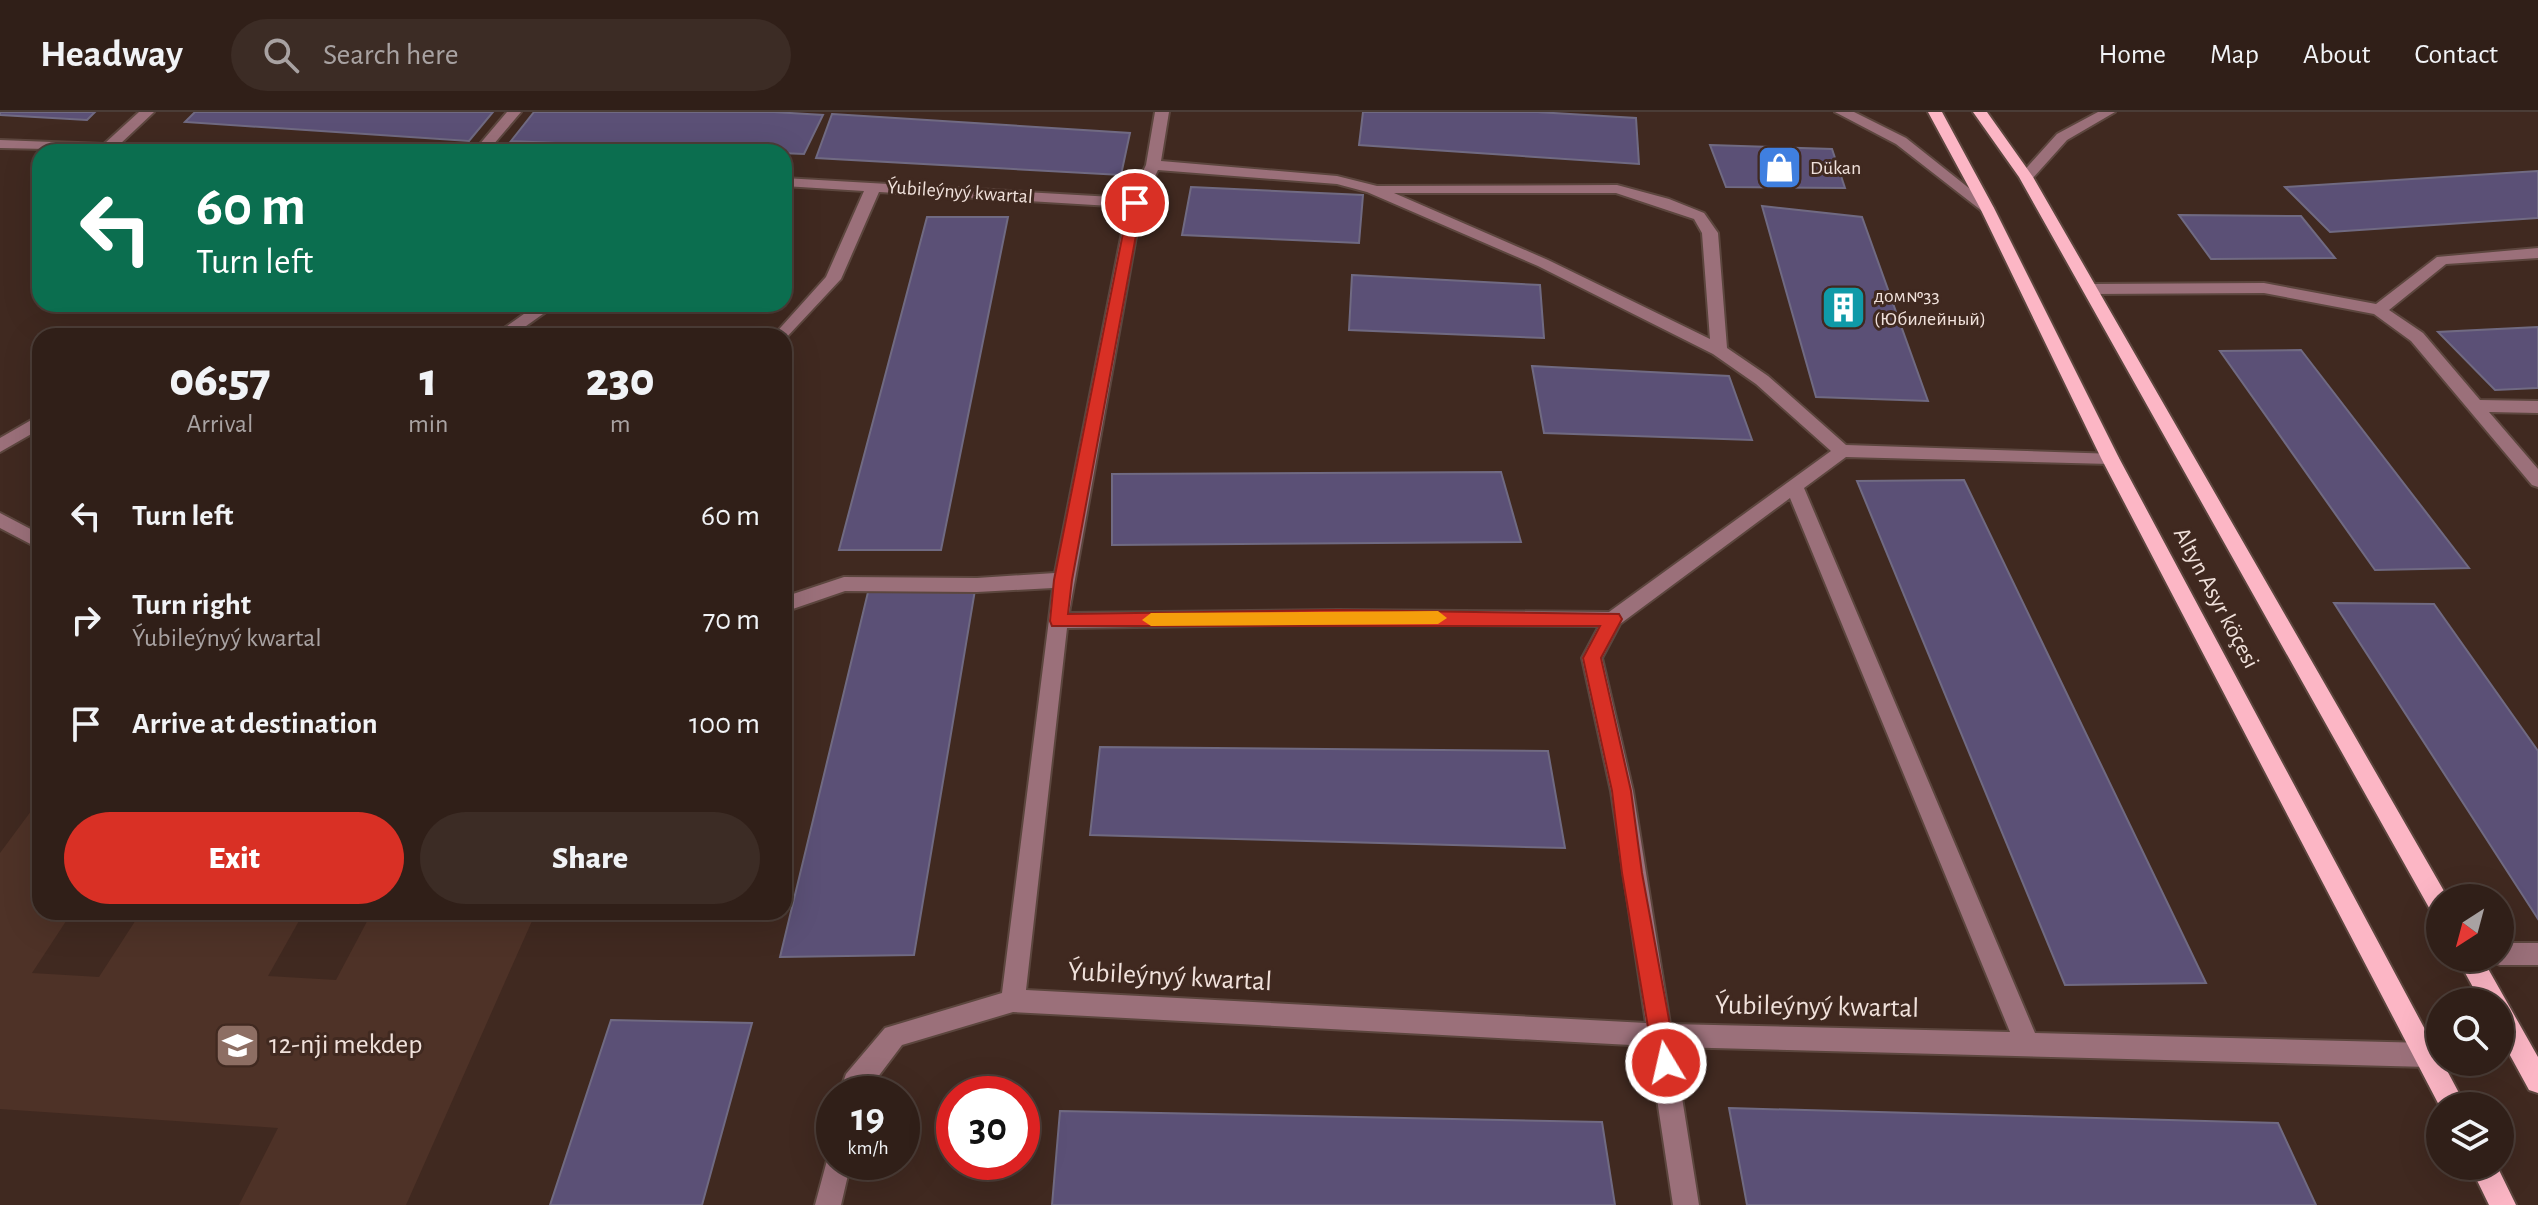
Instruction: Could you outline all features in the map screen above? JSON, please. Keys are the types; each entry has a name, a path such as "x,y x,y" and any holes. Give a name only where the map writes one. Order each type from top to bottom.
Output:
{"main road":[{"name":"Altyn Asyr köçesi","path":"1935,112 1987,208 2110,458 2426,1051"},
{"name":"Altyn Asyr köçesi","path":"1980,112 2026,177 2091,289 2428,884"},
{"path":"2514,1038 2538,1081"},
{"path":"2490,1180 2503,1205"}],"street":[{"path":"112,144 147,112"},
{"path":"487,144 514,112"},
{"path":"1013,1001 1063,580 1135,203 1153,165 1162,112"},
{"path":"1842,112 1895,135 1924,154 1987,208"},
{"path":"2026,177 2062,137 2108,112"},
{"path":"0,144 32,145"},
{"path":"1153,165 1337,180 1372,189 1543,263 1719,350 1762,380 1842,451"},
{"name":"Ýubileýnyý kwartal","path":"792,182 1135,203"},
{"path":"788,328 833,279 874,186"},
{"path":"1372,189 1617,189 1699,216 1710,233 1719,350"},
{"path":"2379,310 2442,260 2538,253"},
{"path":"2091,289 2264,288 2379,310 2417,337 2538,481"},
{"path":"513,328 537,312"},
{"path":"2475,406 2538,407"},
{"path":"0,446 32,426"},
{"path":"1686,1205 1662,1035 1632,873 1622,791 1592,658 1613,619 1842,451 2110,458"},
{"path":"1794,486 2027,1044"},
{"path":"0,520 32,538"},
{"path":"792,602 844,584 977,585 1063,580"},
{"path":"1059,621 1338,617 1613,619"},
{"path":"2514,954 2538,954"},
{"name":"Ýubileýnyý kwartal","path":"861,1076 894,1036 1013,1001 1662,1035 2426,1055"},
{"path":"828,1205 834,1180"}],"shaded area":[{"name":"12-nji mekdep","path":"32,810 32,920 67,920 32,973 99,977 136,920 300,920 268,976 336,980 368,920 532,920 406,1205 239,1205 278,1128 0,1109 0,853"}],"building":[{"path":"0,112 95,112 87,120 0,115"},
{"path":"195,112 493,112 469,141 185,122"},
{"path":"534,112 774,112 823,115 804,154 792,153 792,144 511,141"},
{"path":"1363,112 1537,112 1636,118 1639,164 1359,145"},
{"path":"832,114 1130,133 1121,175 816,158"},
{"name":"Dükan","path":"1710,145 1832,149 1845,188 1726,187"},
{"path":"2538,171 2538,218 2330,232 2285,187"},
{"path":"1191,187 1363,195 1359,243 1182,235"},
{"name":"дом№33 (Юбилейный)","path":"1762,206 1862,217 1928,401 1816,397"},
{"path":"2179,215 2301,216 2335,258 2211,259"},
{"path":"927,217 1008,217 941,550 839,550"},
{"path":"1352,275 1540,285 1544,338 1349,330"},
{"path":"2538,327 2538,388 2495,390 2438,332"},
{"path":"2301,350 2469,568 2375,570 2220,351"},
{"path":"1532,366 1729,376 1752,440 1544,433"},
{"path":"1501,472 1521,542 1112,545 1112,474"},
{"path":"1964,480 2206,983 2065,985 1857,481"},
{"path":"869,588 975,590 914,955 780,957 789,920 792,920 792,907"},
{"path":"2334,603 2434,604 2538,751 2538,919"},
{"path":"1100,747 1548,751 1565,848 1090,835"},
{"path":"611,1020 752,1023 702,1205 550,1205"},
{"path":"1729,1108 2278,1123 2316,1205 1747,1205"},
{"path":"1060,1111 1602,1122 1615,1205 1052,1205"}],"slow traffic":[{"path":"1151,620 1438,618"}],"place":[{"name":"Dükan","path":"1779,168"},
{"name":"дом№33 (Юбилейный)","path":"1843,307"},
{"name":"12-nji mekdep","path":"238,1045"}],"route":[{"path":"1135,203 1063,580 1059,621 1338,617 1613,619 1592,658 1622,791 1632,873 1666,1063"}]}
